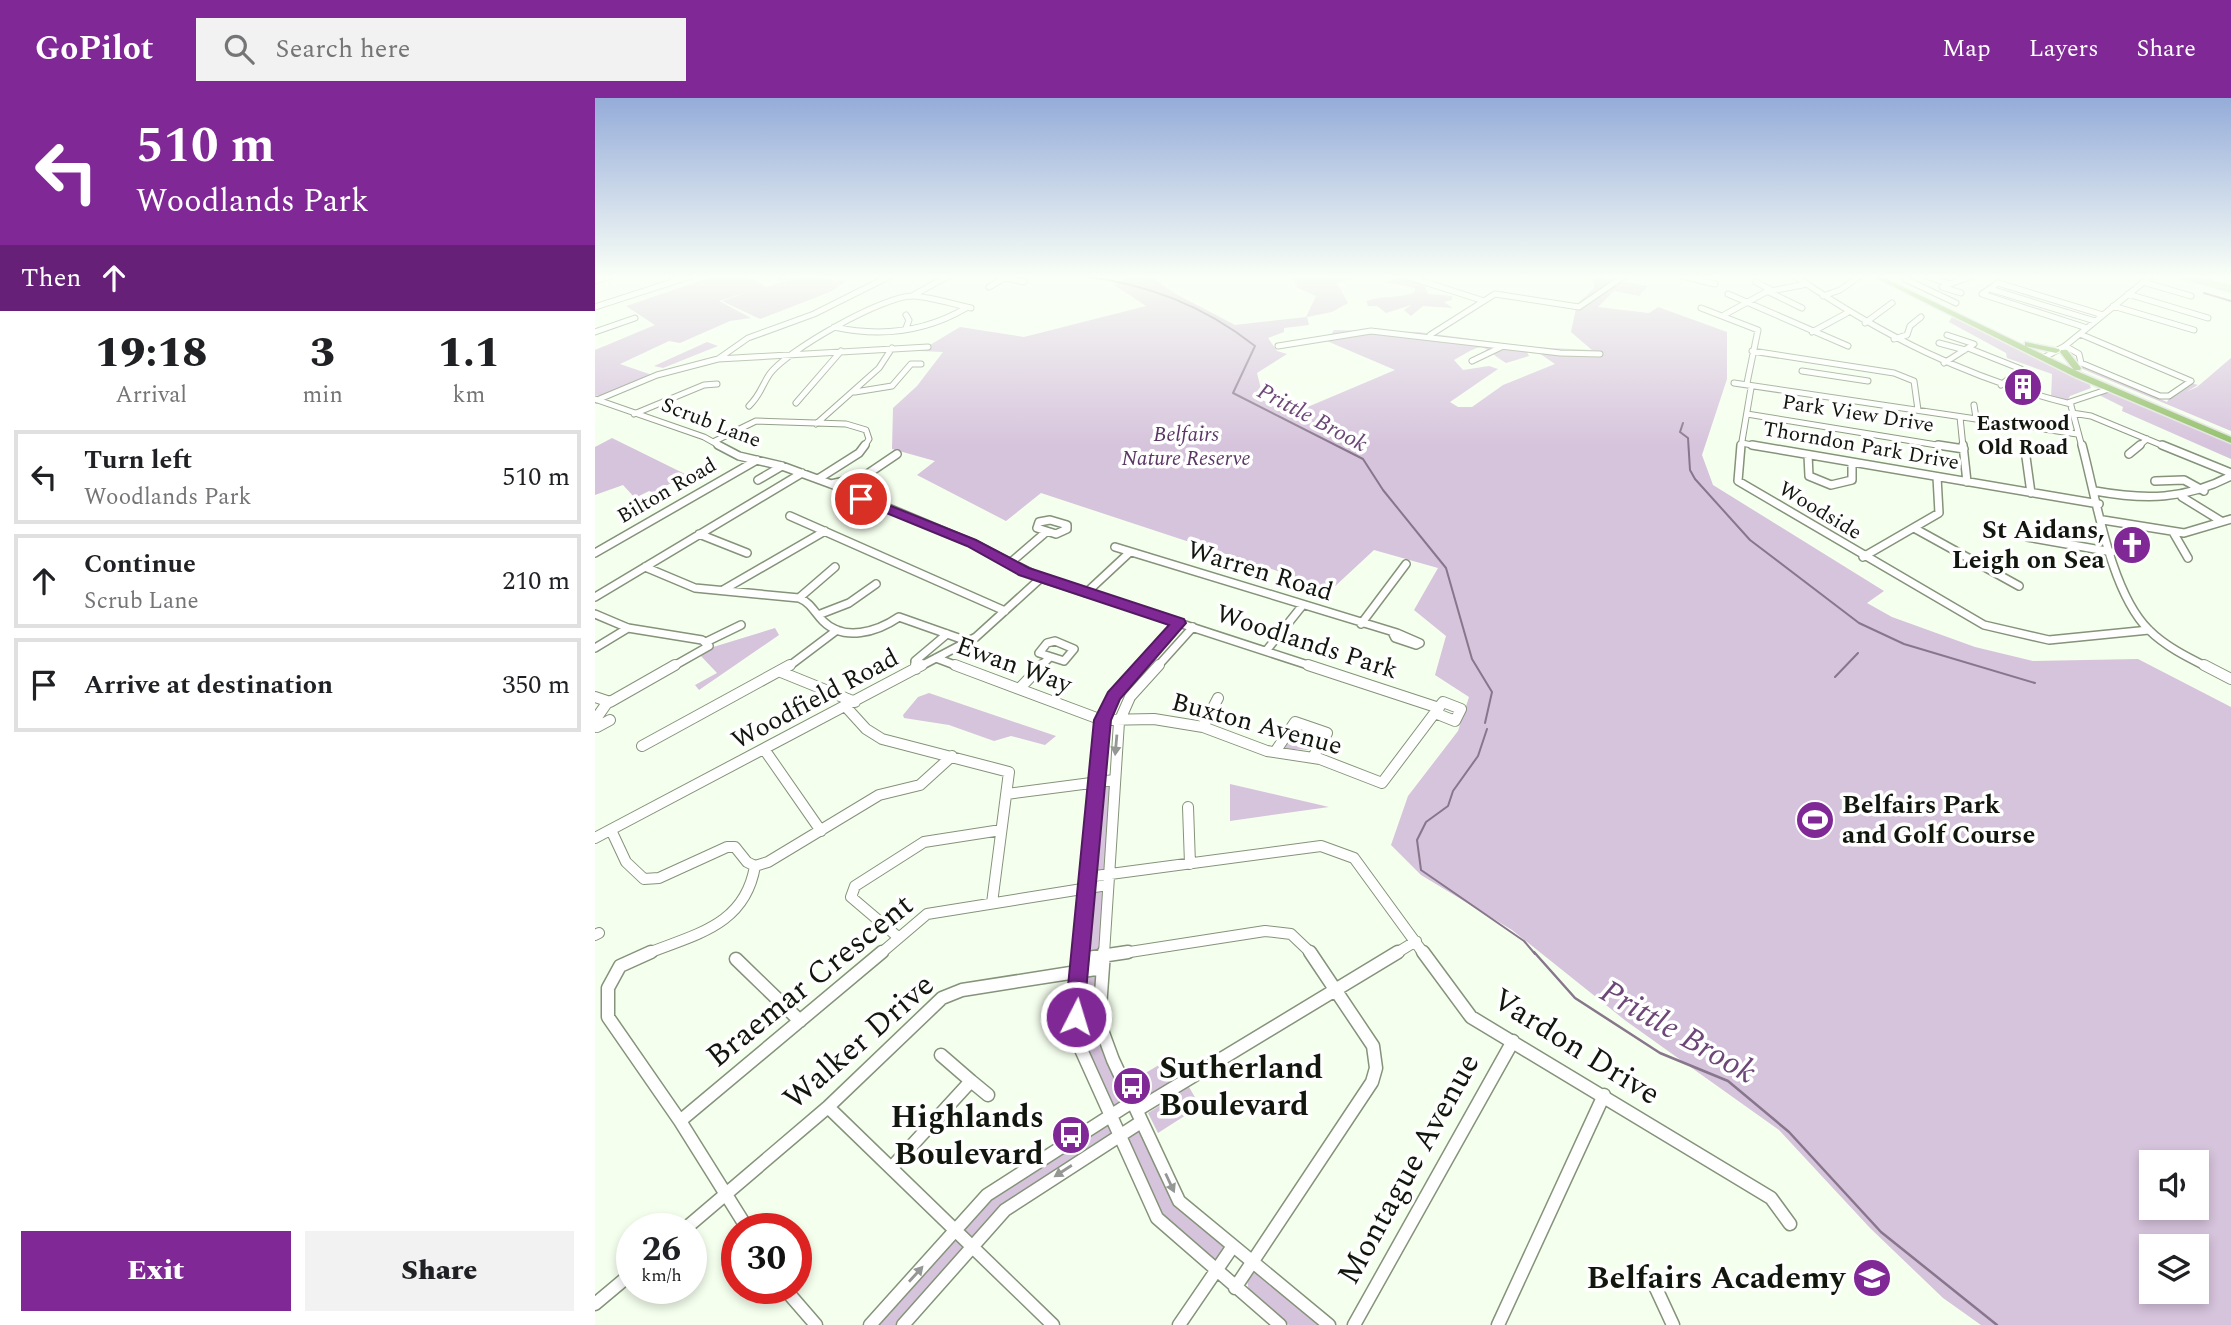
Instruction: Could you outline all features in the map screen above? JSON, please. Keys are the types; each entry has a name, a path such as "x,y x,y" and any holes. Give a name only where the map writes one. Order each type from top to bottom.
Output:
{"highway":[{"path":"2002,333 2056,355 2077,371 2231,438"},
{"path":"2003,333 2056,355 2099,388 2109,389"},
{"path":"2006,333 2056,355 2109,389 2231,438"}],"street":[{"path":"718,359 748,338 761,333"},
{"path":"749,406 763,391 769,375 790,354 824,333"},
{"path":"1278,346 1357,333"},
{"path":"1404,333 1502,346 1600,354"},
{"name":"Woodside","path":"1757,333 1752,351 1738,481 1964,616 2006,633 2066,640 2149,630"},
{"path":"1815,333 1848,346"},
{"path":"1883,333 1944,363 2001,385 2070,404"},
{"path":"1893,339 1908,333"},
{"path":"2080,334 2191,381 2169,396 2160,396 2081,363 2079,354 2056,355 2080,334"},
{"path":"1944,363 1974,344 1947,335"},
{"path":"1939,343 1967,349 2021,369 2001,385"},
{"path":"596,400 657,375 718,359 928,346"},
{"path":"1472,361 1502,346"},
{"path":"816,424 855,392 883,364 892,348"},
{"path":"796,403 841,351"},
{"path":"1752,351 1894,373 1914,382 1918,410"},
{"path":"1864,368 1865,357"},
{"path":"1831,363 1831,375"},
{"path":"855,392 890,387 911,364 921,364"},
{"path":"1803,371 1868,381"},
{"path":"1734,383 2077,434"},
{"path":"634,414 704,385 717,384"},
{"path":"2070,404 2074,399 2099,388"},
{"name":"Scrub Lane","path":"596,400 713,442 739,456 782,466 831,484 916,522 972,543 1041,578"},
{"path":"2070,404 2124,596 2149,630 2180,653 2231,679"},
{"path":"1974,405 1976,418"},
{"path":"2072,413 2091,416 2231,475"},
{"name":"Park View Drive","path":"1747,414 1964,449"},
{"path":"1960,417 1967,482"},
{"path":"713,442 753,422 854,425 869,434 862,450 818,479"},
{"path":"2129,454 2147,439"},
{"name":"Thorndon Park Drive","path":"1742,443 2099,504"},
{"path":"831,484 863,477 897,454"},
{"path":"1808,455 1809,476 1826,485 1839,486 1852,480 1852,462"},
{"path":"2026,457 2031,493"},
{"name":"Bilton Road","path":"595,553 757,460"},
{"path":"758,480 782,466"},
{"path":"595,597 801,473"},
{"path":"2095,491 2152,499 2182,497 2204,491 2231,475"},
{"path":"1863,557 1939,513 1937,477"},
{"path":"2155,481 2184,480 2204,491"},
{"path":"2182,497 2221,522"},
{"path":"790,516 1005,611"},
{"path":"2103,520 2173,532 2192,532 2231,519"},
{"path":"2106,532 2133,526"},
{"path":"1914,528 2019,586"},
{"path":"723,590 825,531"},
{"path":"1009,564 1046,532"},
{"path":"2173,532 2183,553"},
{"path":"699,534 747,552"},
{"path":"2027,537 2112,552"},
{"name":"Warren Road","path":"1115,547 1393,634"},
{"path":"1086,593 1130,552"},
{"path":"1361,624 1406,564"},
{"path":"645,567 695,588 799,598 813,603 818,615 837,630 868,631 899,617 967,641"},
{"path":"799,598 835,567"},
{"name":"Woodfield Road","path":"595,838 967,641 1041,578"},
{"name":"Woodlands Park","path":"1041,578 1266,651 1437,711 1382,783"},
{"path":"818,615 849,603 876,584"},
{"path":"1266,651 1302,606"},
{"path":"595,614 628,628 706,642 741,625"},
{"path":"1179,623 1114,696 1103,720 1076,1017 1079,1045 1157,1218 1215,1272 1280,1325"},
{"path":"1193,627 1130,697 1119,722 1098,1022 1179,1201 1329,1325"},
{"path":"595,648 628,628"},
{"path":"642,746 781,673 837,630"},
{"path":"916,669 915,661 947,634"},
{"path":"610,720 597,727 595,722 607,703 702,652 709,646 706,642"},
{"name":"Ewan Way","path":"936,658 1103,720 1119,722"},
{"path":"1020,688 1049,658"},
{"path":"1138,669 1151,674"},
{"path":"781,673 850,704 874,735 1005,768 1009,774 992,903"},
{"path":"595,697 607,703"},
{"path":"1203,727 1218,698"},
{"name":"Buxton Avenue","path":"1119,722 1154,719 1203,727 1275,752 1313,757 1382,783"},
{"path":"1275,752 1295,722 1327,733 1313,757"},
{"path":"764,749 821,831"},
{"path":"755,866 821,831 879,795 920,785 952,756"},
{"path":"1007,794 1114,780"},
{"path":"1188,807 1190,864"},
{"path":"611,830 626,862 644,879 663,876 727,847 735,847 747,862 755,866"},
{"path":"898,937 851,897 855,886 924,842 1001,830"},
{"name":"Vardon Drive","path":"1088,883 1190,864 1321,846 1355,858 1471,1017 1771,1198 1790,1224"},
{"path":"738,1213 680,1121 608,1017 608,988 615,972 626,963 716,923 736,910 752,890 755,866"},
{"name":"Braemar Crescent","path":"680,1121 898,937 934,911 992,903 1088,883"},
{"name":"Walker Drive","path":"704,1213 828,1107 931,1007 953,992 1080,965 1280,931 1291,934 1308,947 1373,1046 1376,1059 1375,1076 1235,1288"},
{"path":"870,1325 999,1185 1109,1116 1137,1111 1416,941"},
{"path":"736,959 800,1021"},
{"name":"Montague Avenue","path":"1354,1325 1513,1041"},
{"path":"941,1055 988,1095"},
{"path":"893,1167 971,1081"},
{"path":"1497,1325 1604,1096"},
{"path":"828,1107 893,1167 1053,1325"},
{"path":"903,1325 1012,1205 1118,1136 1137,1111"},
{"path":"1179,1325 1233,1247"},
{"path":"1654,1284 1673,1325"},
{"path":"595,1304 616,1286"},
{"path":"798,1304 816,1325"}],"green space":[{"path":"635,333 702,333 680,343 669,341 620,364 652,375 601,396 595,395 595,350"},
{"name":"Belfairs Park and Golf Course","path":"950,333 1000,333 1024,337 1039,333 1281,333 1268,338 1277,351 1287,354 1257,373 1264,401 1291,414 1395,370 1327,341 1332,333 1428,333 1524,346 1529,356 1506,363 1482,348 1472,350 1454,360 1463,370 1489,366 1498,369 1450,402 1458,407 1472,407 1503,385 1555,364 1530,347 1592,350 1572,333 1727,333 1727,379 1702,455 1713,485 1884,591 1867,603 1892,617 1975,647 2033,661 2138,659 2231,707 2231,1325 1981,1325 1943,1298 1870,1228 1779,1130 1626,1021 1512,930 1421,875 1391,845 1408,796 1458,731 1469,697 1435,675 1446,636 1414,610 1438,568 1374,550 1332,589 1041,493 1006,521 917,475 935,461 892,449 893,408 917,386 943,352 920,351"},
{"path":"1970,333 1986,333 2089,383 2091,388 2070,396 2067,401 2051,399 2052,374 2007,358 2006,353"},
{"path":"707,342 718,346 663,368 654,366"},
{"path":"2231,358 2231,431 2078,367 2076,362 2167,402 2172,394 2191,383 2198,385 2186,392 2197,387"},
{"path":"2111,392 2231,442 2231,459 2122,411 2123,407 2099,395"},
{"path":"612,438 685,474 655,493 649,491 635,498 623,485 595,495 595,447"},
{"path":"775,628 779,635 699,690 695,685 717,673 700,655 710,648"},
{"path":"929,693 1056,736 1045,745 1011,736 994,741 949,725 904,718 903,715 918,697"},
{"path":"1293,725 1316,732 1318,737 1309,750 1278,748"},
{"path":"1230,784 1329,807 1230,821"},
{"path":"1102,785 1110,785 1112,788 1106,869 1093,871"},
{"path":"1094,891 1102,891 1104,894 1100,950 1092,955 1086,951 1090,897"},
{"path":"1096,974 1099,978 1096,1019 1125,1099 1118,1106 1113,1106 1082,1036 1084,981 1086,976"},
{"path":"1174,1056 1183,1075 1142,1100 1132,1081"},
{"path":"1189,1087 1200,1106 1158,1133 1148,1113"},
{"path":"1110,1116 1119,1135 1015,1202 899,1325 873,1325 977,1206"},
{"path":"1139,1130 1170,1188 1223,1244 1225,1248 1218,1260 1212,1261 1164,1217 1129,1143 1130,1135"},
{"path":"1254,1272 1260,1273 1322,1325 1289,1325 1249,1292 1247,1280"}],"waterway":[{"name":"Prittle Brook","path":"1237,333 1255,346 1233,393 1363,459 1383,490 1446,568 1472,659 1492,692 1485,723"},
{"path":"1683,423 1680,432 1688,438 1690,470 1695,479 1750,540 1859,623 1904,644 2035,683"},
{"path":"1835,677 1858,653"},
{"name":"Prittle Brook","path":"1487,729 1478,756 1453,791 1448,806 1426,822 1417,840 1421,870 1524,941 1535,954"},
{"name":"Prittle Brook","path":"1534,952 1575,998 1660,1053 1728,1081 1789,1132 1881,1232 1997,1325"}],"place":[{"name":"Eastwood Old Road","path":"2023,387"},
{"name":"St Aidans, Leigh on Sea","path":"2132,545"},
{"name":"Belfairs Park and Golf Course","path":"1815,820"},
{"name":"Sutherland Boulevard","path":"1132,1086"},
{"name":"Highlands Boulevard","path":"1071,1135"},
{"name":"Belfairs Academy","path":"1872,1278"}],"route":[{"path":"861,499 972,543 1024,572 1179,623 1114,696 1105,711 1098,748 1076,1017"}],"park label":[{"name":"Belfairs Nature Reserve","path":"1186,447"}]}
